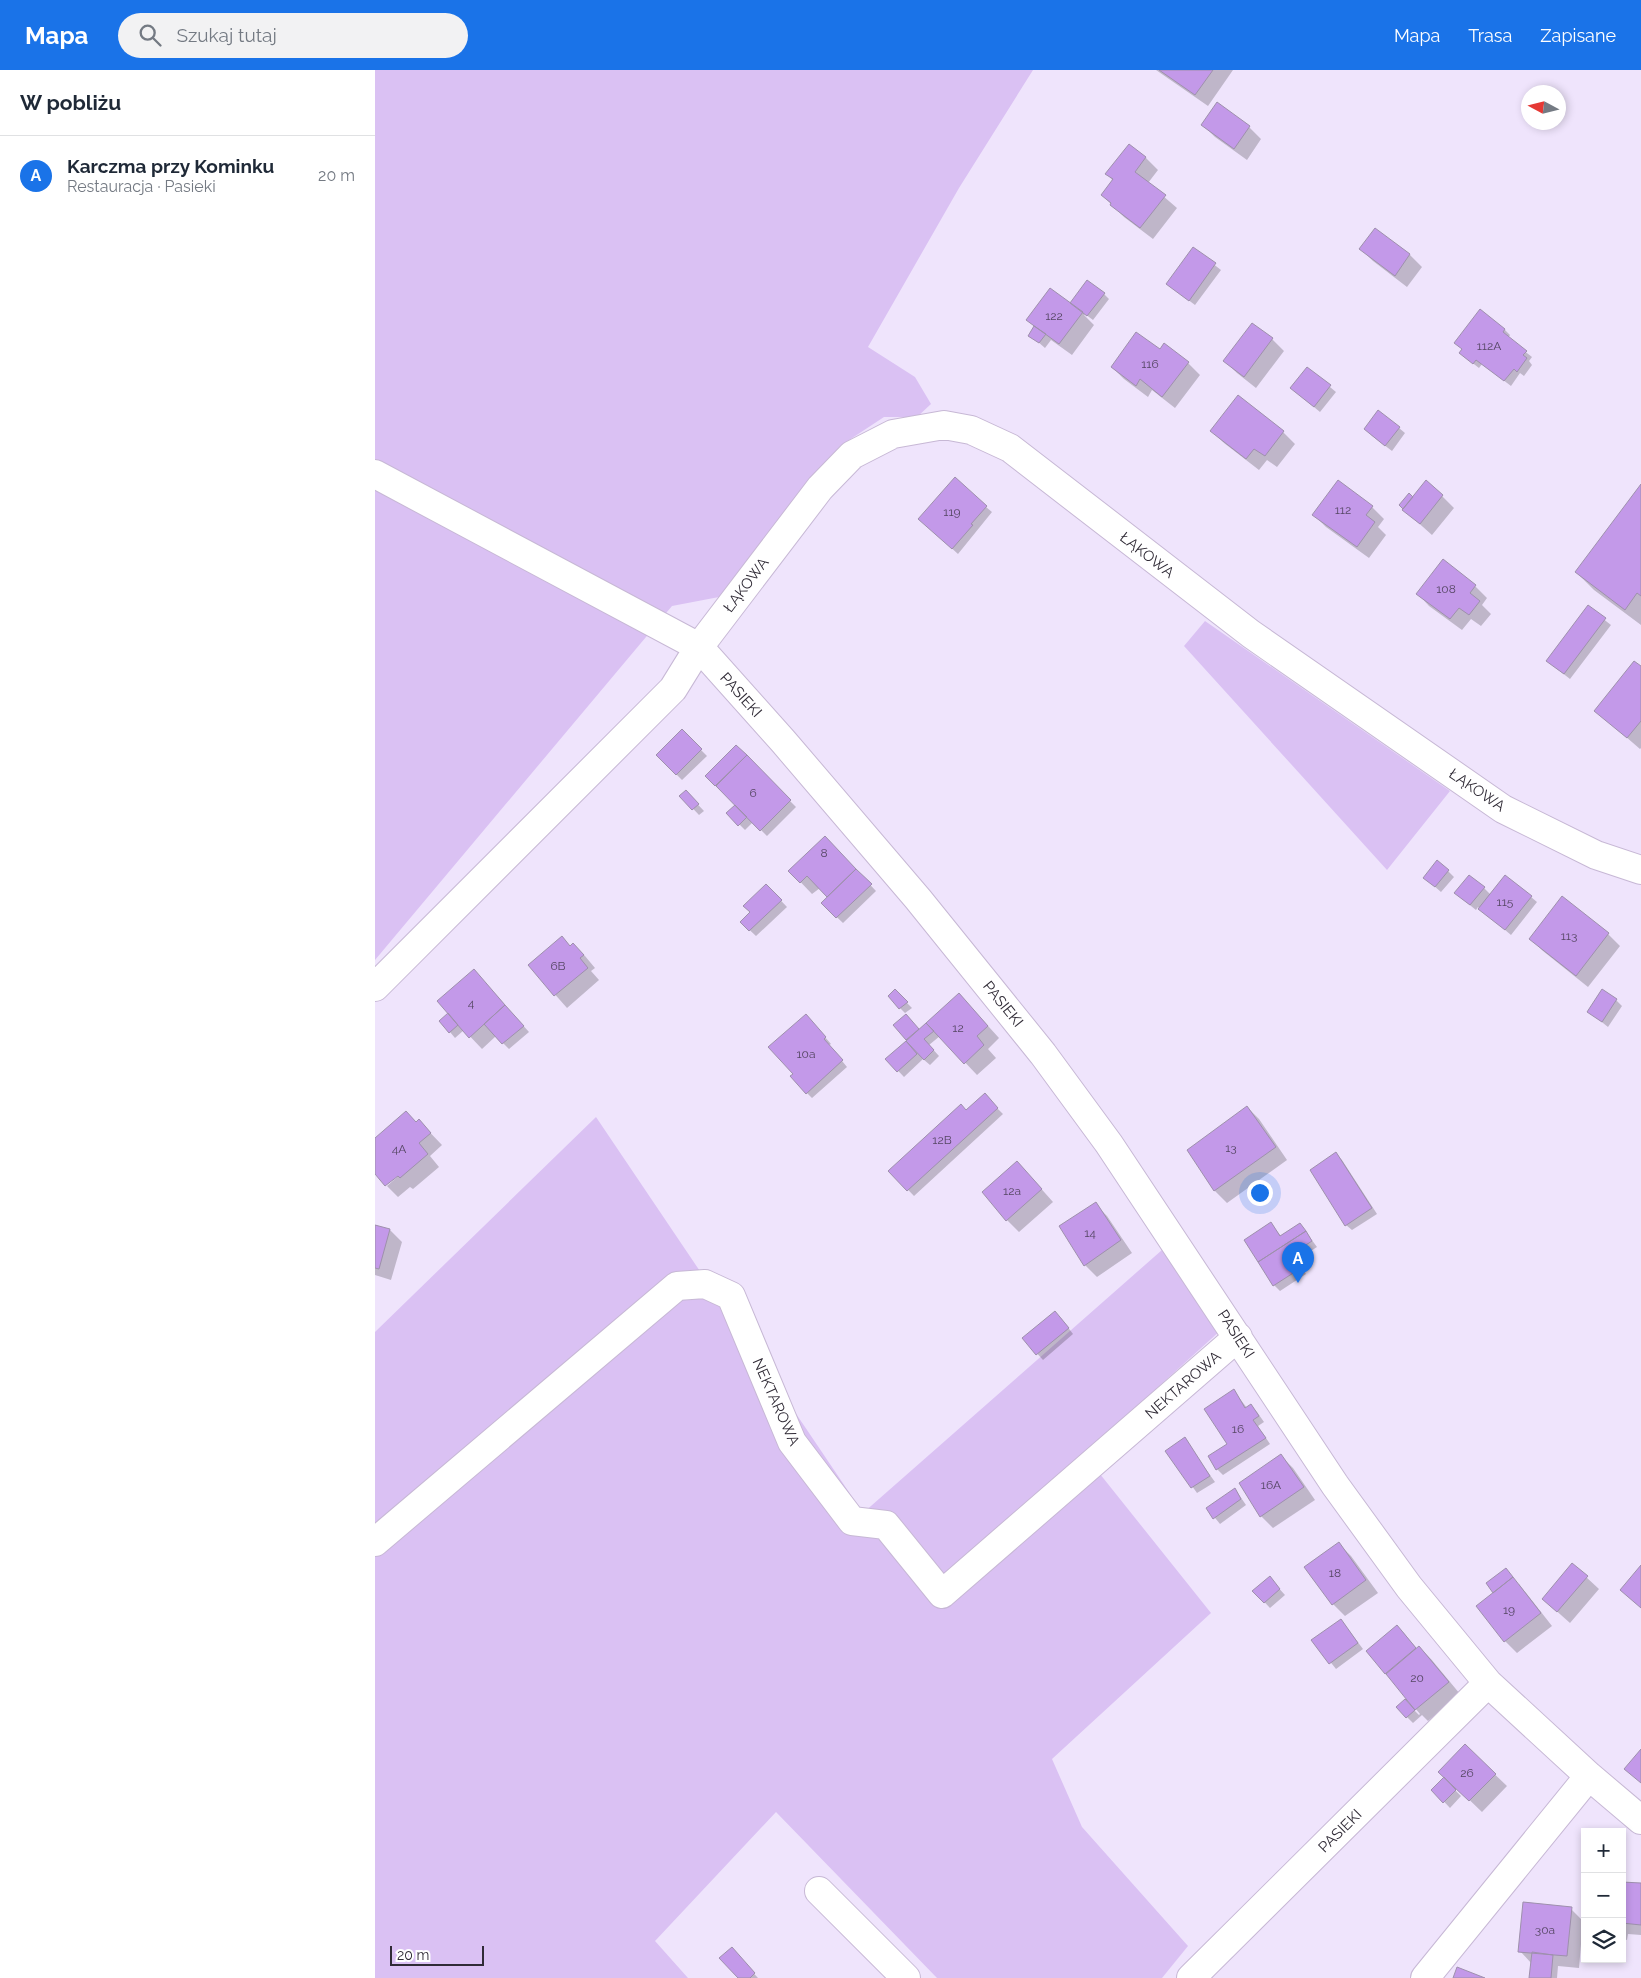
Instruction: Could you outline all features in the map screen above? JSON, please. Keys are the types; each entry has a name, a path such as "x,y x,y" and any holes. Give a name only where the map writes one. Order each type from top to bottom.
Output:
{"street":[{"name":"ŁĄKOWA","path":"375,987 673,689 699,647 820,488 852,455 893,434 944,425 971,430 1009,448 1251,634 1503,809 1596,855 1641,870"},
{"name":"PASIEKI","path":"375,474 699,647 783,741 918,899 1043,1054 1109,1144 1340,1493 1409,1587 1488,1683 1589,1776 1641,1820"},
{"name":"NEKTAROWA","path":"375,1542 677,1286 705,1284 731,1296 792,1442 852,1521 886,1525 942,1594 1238,1337"},
{"name":"PASIEKI","path":"1191,1978 1488,1683"},
{"path":"1425,1978 1589,1776"},
{"path":"819,1890 906,1978"}],"shaded area":[{"path":"375,70 1033,70 959,188 868,347 915,377 931,404 917,417 884,417 840,446 719,597 672,606 375,960"},
{"path":"1205,621 1450,791 1387,870 1184,646"},
{"path":"596,1117 863,1513 1162,1250 1221,1330 1084,1454 1211,1613 1052,1759 1082,1827 1188,1946 1162,1978 937,1978 776,1812 655,1941 688,1978 375,1978 375,1332"}],"building":[{"path":"1159,70 1213,70 1195,95"},
{"path":"1217,102 1250,126 1234,149 1201,125"},
{"path":"1129,144 1146,157 1135,172 1166,195 1140,228 1110,205 1111,203 1101,195 1113,179 1105,174"},
{"path":"1375,228 1410,254 1395,276 1359,249"},
{"path":"1193,247 1216,263 1189,301 1166,284"},
{"path":"1087,280 1105,293 1087,316 1070,303"},
{"path":"1050,288 1083,312 1059,344 1026,320"},
{"path":"1480,309 1505,329 1503,332 1527,351 1523,355 1527,358 1517,372 1514,369 1504,381 1476,360 1473,364 1459,353 1462,349 1454,343"},
{"path":"1252,323 1273,338 1244,377 1223,361"},
{"path":"1034,326 1046,334 1039,343 1028,336"},
{"path":"1136,332 1160,349 1164,343 1189,362 1162,397 1140,379 1136,386 1111,367"},
{"path":"1307,367 1331,385 1314,407 1290,388"},
{"path":"1238,395 1284,431 1265,456 1254,449 1246,459 1210,431"},
{"path":"1378,410 1400,427 1385,446 1364,429"},
{"path":"955,477 987,506 952,549 918,519"},
{"path":"1338,480 1373,506 1366,515 1375,522 1357,547 1312,515"},
{"path":"1426,480 1443,495 1420,524 1402,510"},
{"path":"1641,484 1641,596 1637,593 1625,610 1575,572"},
{"path":"1409,493 1413,497 1403,509 1399,505"},
{"path":"1443,559 1476,585 1470,593 1480,601 1469,615 1459,608 1450,619 1416,594"},
{"path":"1588,605 1606,618 1564,674 1546,661"},
{"path":"1634,661 1641,666 1641,721 1627,738 1594,711"},
{"path":"682,729 702,749 676,775 656,755"},
{"path":"736,745 747,755 715,786 705,776"},
{"path":"747,755 791,800 760,831 716,786"},
{"path":"686,790 699,804 692,810 679,796"},
{"path":"735,805 747,817 738,826 726,813"},
{"path":"825,836 856,869 827,897 807,876 800,883 788,871"},
{"path":"1437,860 1449,870 1435,887 1423,878"},
{"path":"856,869 872,884 836,918 821,903"},
{"path":"1469,875 1485,887 1470,905 1454,893"},
{"path":"1505,875 1532,896 1505,930 1478,909"},
{"path":"766,884 782,900 749,931 740,922 750,912 743,906"},
{"path":"1562,896 1609,933 1576,976 1529,939"},
{"path":"562,936 570,946 573,943 584,955 580,958 588,968 554,996 528,965"},
{"path":"474,969 505,1005 469,1038 437,1001"},
{"path":"895,989 908,1002 899,1009 888,996"},
{"path":"1602,989 1617,999 1602,1022 1587,1012"},
{"path":"959,993 988,1026 977,1036 984,1045 964,1064 926,1023"},
{"path":"505,1005 524,1026 502,1044 484,1024"},
{"path":"448,1013 458,1025 449,1033 439,1021"},
{"path":"806,1014 826,1037 824,1039 843,1060 806,1094 790,1076 793,1074 768,1047"},
{"path":"906,1014 919,1029 906,1040 893,1025"},
{"path":"926,1023 934,1031 924,1039 934,1050 924,1060 906,1041"},
{"path":"906,1041 917,1054 897,1072 885,1059"},
{"path":"985,1093 998,1108 907,1191 888,1171 961,1104 966,1110"},
{"path":"1247,1106 1276,1147 1214,1191 1187,1150"},
{"path":"406,1111 416,1122 419,1119 431,1133 419,1143 428,1154 400,1178 398,1176 385,1186 375,1174 375,1138"},
{"path":"1336,1152 1372,1208 1345,1226 1310,1170"},
{"path":"1017,1161 1042,1189 1006,1221 982,1192"},
{"path":"1096,1202 1121,1240 1084,1266 1059,1226"},
{"path":"1271,1222 1280,1236 1300,1223 1306,1231 1258,1262 1244,1240"},
{"path":"375,1225 390,1229 379,1269 375,1268"},
{"path":"1306,1231 1312,1241 1292,1254 1301,1268 1273,1286 1258,1262"},
{"path":"1055,1311 1069,1328 1036,1355 1022,1338"},
{"path":"1234,1389 1245,1408 1251,1404 1259,1416 1253,1420 1266,1438 1216,1470 1208,1456 1227,1444 1204,1409"},
{"path":"1185,1437 1210,1476 1191,1488 1165,1451"},
{"path":"1281,1454 1304,1487 1260,1517 1239,1483"},
{"path":"1235,1488 1241,1499 1213,1519 1206,1508"},
{"path":"1339,1542 1366,1580 1332,1605 1304,1567"},
{"path":"1572,1563 1588,1576 1557,1612 1542,1599"},
{"path":"1641,1565 1641,1608 1620,1590"},
{"path":"1506,1568 1513,1577 1493,1593 1486,1583"},
{"path":"1270,1576 1280,1589 1264,1603 1252,1591"},
{"path":"1513,1577 1541,1613 1504,1642 1476,1606"},
{"path":"1341,1619 1358,1643 1329,1664 1311,1640"},
{"path":"1397,1625 1416,1648 1385,1674 1366,1651"},
{"path":"1419,1646 1449,1682 1415,1710 1386,1674"},
{"path":"1405,1699 1415,1710 1406,1718 1396,1707"},
{"path":"1465,1744 1496,1774 1469,1801 1438,1772"},
{"path":"1641,1749 1641,1783 1624,1769"},
{"path":"1444,1777 1456,1790 1443,1803 1431,1790"},
{"path":"1626,1882 1641,1883 1641,1925 1626,1923"},
{"path":"1523,1902 1572,1907 1567,1956 1518,1952"},
{"path":"732,1947 755,1973 750,1978 738,1978 719,1958"},
{"path":"1532,1952 1553,1955 1551,1978 1529,1978"},
{"path":"1457,1967 1485,1978 1453,1978"}],"place":[{"name":"Karczma przy Kominku","path":"1298,1283"}]}
